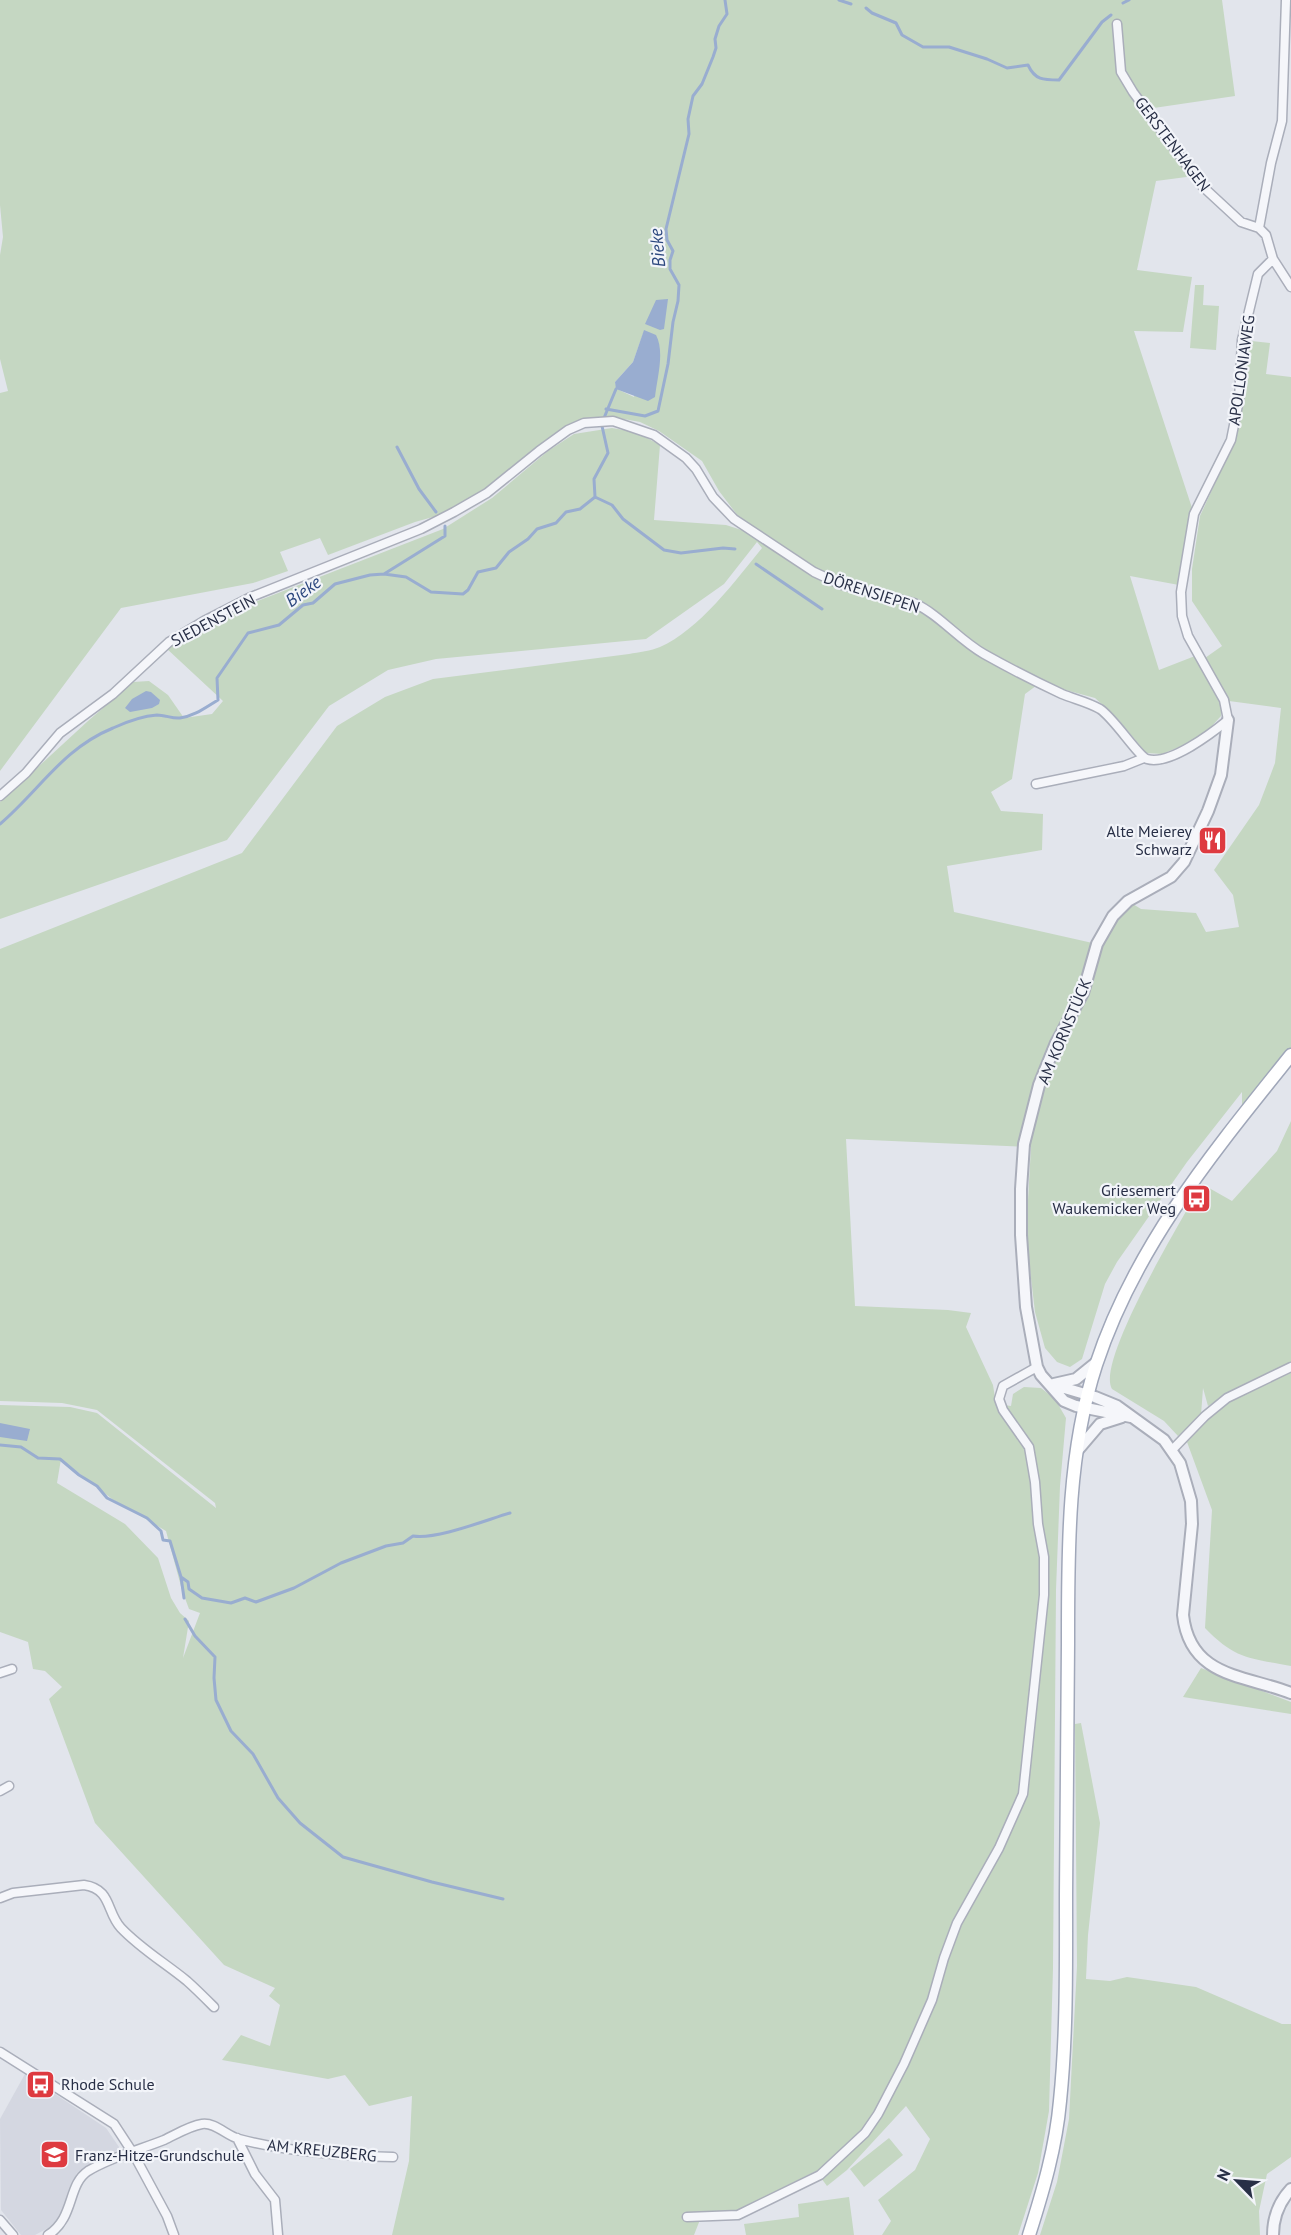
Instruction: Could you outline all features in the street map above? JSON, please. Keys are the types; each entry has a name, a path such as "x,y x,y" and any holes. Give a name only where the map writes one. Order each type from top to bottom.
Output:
{"main road":[{"path":"1029,2235 1047,2179 1060,2102 1066,1959 1068,1592 1072,1499 1084,1408 1097,1362 1125,1294 1160,1229 1181,1196 1291,1055"}],"street":[{"path":"1286,0 1282,121 1271,163 1259,228 1266,235 1273,259 1291,287"},
{"name":"GERSTENHAGEN","path":"1117,24 1121,72 1133,92 1201,185 1241,222 1259,228"},
{"path":"1284,29 1291,39"},
{"name":"APOLLONIAWEG","path":"1228,720 1224,700 1188,636 1182,616 1181,592 1194,514 1231,440 1239,400 1242,340 1258,274 1273,259"},
{"name":"DÖRENSIEPEN","path":"584,423 613,421 654,435 672,447 696,469 726,512 741,524 814,572 842,585 923,607 968,645 1063,694 1099,709 1107,714 1144,758"},
{"name":"SIEDENSTEIN","path":"0,796 26,773 60,733 113,693 169,642 251,597 421,529 454,512 487,493 568,430 584,423"},
{"path":"1036,784 1124,766 1144,758 1152,760 1163,758 1185,750 1228,720"},
{"name":"AM KORNSTÜCK","path":"1036,1367 1026,1307 1021,1235 1021,1189 1024,1144 1039,1085 1056,1043 1083,993 1097,944 1113,916 1128,901 1171,877 1184,862 1208,811 1221,775 1228,720"},
{"path":"1051,1384 1066,1383 1097,1362"},
{"path":"1172,1450 1205,1416 1227,1398 1291,1366"},
{"path":"687,2217 738,2215 819,2175 865,2133 878,2114 919,2030 932,2000 957,1923 1013,1819 1023,1794 1044,1595 1044,1557 1029,1447 1003,1410 999,1399 1003,1386 1036,1367 1064,1401 1084,1408 1131,1417"},
{"path":"1051,1384 1117,1406 1154,1430 1172,1450 1185,1476 1191,1501 1192,1524 1183,1615 1184,1627 1191,1644 1206,1662 1219,1670 1291,1693"},
{"path":"1077,1451 1100,1424 1111,1419 1131,1417"},
{"path":"0,1673 12,1668"},
{"path":"0,1791 9,1786"},
{"path":"0,1898 14,1893 84,1885 96,1887 104,1896 119,1926 187,1981 214,2007"},
{"path":"0,2052 114,2124 133,2153 167,2216 174,2235"},
{"name":"AM KREUZBERG","path":"50,2235 64,2221 75,2188 85,2173 105,2162 203,2124 237,2138 348,2156 393,2157"},
{"path":"237,2138 255,2174 275,2199 278,2235"},
{"path":"1273,2235 1274,2220 1279,2206 1291,2189"},
{"path":"0,2220 13,2235"}],"shaded area":[{"name":"Franz-Hitze-Grundschule","path":"25,2074 106,2128 119,2147 119,2150 89,2164 77,2173 59,2218 50,2227 35,2235 21,2235 1,2210 0,2119"}],"green space":[{"path":"0,0 1222,0 1235,96 1147,109 1194,176 1156,181 1137,270 1192,277 1183,332 1134,331 1193,511 1179,585 1130,576 1159,670 1195,656 1221,701 1221,716 1201,738 1162,754 1146,753 1118,719 1095,698 1040,683 1025,694 1012,779 991,792 1001,811 1043,814 1042,850 947,866 954,912 1097,944 1128,901 1141,909 1196,913 1206,932 1239,927 1233,895 1214,870 1259,805 1275,763 1281,708 1229,701 1205,658 1222,646 1192,601 1192,569 1200,516 1233,444 1242,340 1270,343 1266,374 1291,377 1291,1055 1242,1116 1242,1092 1187,1162 1117,1262 1105,1284 1082,1359 1070,1367 1057,1362 1045,1348 1035,1312 1026,1236 1031,1147 846,1139 855,1306 971,1313 966,1327 993,1385 996,1404 1011,1406 1013,1394 1024,1387 1041,1388 1055,1399 1066,1418 1060,1486 1056,1590 1053,1968 1049,2111 1038,2173 1018,2235 882,2235 891,2221 878,2200 915,2170 930,2139 906,2106 847,2170 827,2186 816,2171 737,2211 703,2212 694,2235 392,2235 409,2161 412,2096 369,2106 345,2075 328,2079 222,2060 241,2035 270,2046 280,2005 269,1996 275,1988 224,1965 95,1823 49,1699 62,1687 45,1671 33,1669 28,1642 0,1632 0,1405 70,1407 97,1413 216,1508 215,1503 97,1410 62,1403 0,1401 0,949 242,853 337,726 385,697 433,679 629,654 660,647 675,639 703,617 762,548 757,542 724,584 646,639 436,659 388,670 329,706 227,840 0,919 0,802 133,682 149,681 168,695 184,718 212,714 223,701 166,648 255,602 443,529 492,498 548,451 574,434 612,428 636,432 660,445 654,520 726,525 751,533 719,491 702,461 659,431 640,422 613,417 589,419 488,491 440,515 415,522 328,555 320,538 280,552 288,571 253,583 121,608 0,771 0,393 8,391 0,359 0,255 3,237 0,205","holes":["644,331 634,397 617,389 615,382 633,362","61,1459 112,1499 166,1531 189,1609 200,1613 183,1658 189,1621 180,1613 171,1598 158,1558 125,1524 57,1483"]},
{"path":"1195,285 1204,285 1203,305 1219,306 1216,350 1190,348"},
{"path":"1291,1121 1291,1362 1208,1406 1203,1388 1201,1415 1178,1436 1164,1421 1112,1389 1110,1374 1116,1350 1144,1288 1202,1184 1232,1201 1277,1151"},
{"path":"1291,1372 1291,1666 1244,1656 1226,1646 1205,1628 1212,1510 1187,1442 1230,1401"},
{"path":"1201,1668 1291,1702 1291,1714 1183,1697"},
{"path":"1081,1723 1100,1823 1088,1935 1086,1979 1110,1981 1127,1977 1196,1987 1282,2024 1291,2024 1291,2157 1267,2174 1259,2211 1260,2235 1040,2235 1057,2182 1069,2119 1077,1966 1075,1724"},
{"path":"889,2138 903,2155 864,2187 850,2169"},
{"path":"849,2197 854,2235 746,2235 744,2224 799,2217 798,2204"}],"water":[{"path":"668,299 664,329 660,330 645,324 656,300"},
{"path":"644,330 656,335 660,349 655,397 648,401 616,389 615,382 633,362"},
{"path":"146,691 151,692 160,700 159,704 152,708 130,712 125,708 132,699"},
{"path":"0,1423 30,1429 27,1441 0,1437"}],"waterway":[{"name":"Bieke","path":"606,409 645,416 658,411 668,364 679,285 670,269 673,251 667,240 666,229 689,134 688,119 693,96 702,84 713,57 719,26 727,14 725,0"},
{"path":"839,0 851,4"},
{"path":"1123,3 1129,0"},
{"path":"866,8 896,23 902,35 923,47 949,47 1007,68 1028,65 1037,76 1053,80 1059,80 1102,22 1111,15"},
{"name":"Bieke","path":"604,418 616,389"},
{"name":"Bieke","path":"0,824 65,759 95,737 123,724 146,717 157,715 185,717 218,700 217,678 248,633 279,625 303,605 313,603 335,584 370,575 384,574 406,577 431,592 463,594 468,590 478,572 496,568 509,552 528,539 537,529 556,523 566,512 580,509 595,497 594,479 608,453 602,426"},
{"path":"397,447 419,489 436,512"},
{"path":"595,497 612,505 623,519 664,550 681,553 723,548 735,549"},
{"path":"384,574 445,536 445,526"},
{"path":"756,564 822,609"},
{"path":"0,1445 21,1447 38,1458 60,1459 97,1486 107,1498 147,1518 161,1531 163,1540 170,1541 181,1577 184,1598"},
{"path":"181,1577 188,1582 189,1589 202,1598 231,1603 245,1598 256,1602 294,1588 341,1563 386,1546 403,1543 413,1536 447,1532 510,1513"},
{"path":"185,1619 195,1636 215,1657 216,1700 231,1731 253,1754 278,1798 300,1823 343,1857 503,1899"}],"place":[{"name":"Alte Meierey Schwarz","path":"1213,840"},
{"name":"Griesemert Waukemicker Weg","path":"1197,1199"},
{"name":"Rhode Schule","path":"40,2084"},
{"name":"Franz-Hitze-Grundschule","path":"54,2155"}]}
